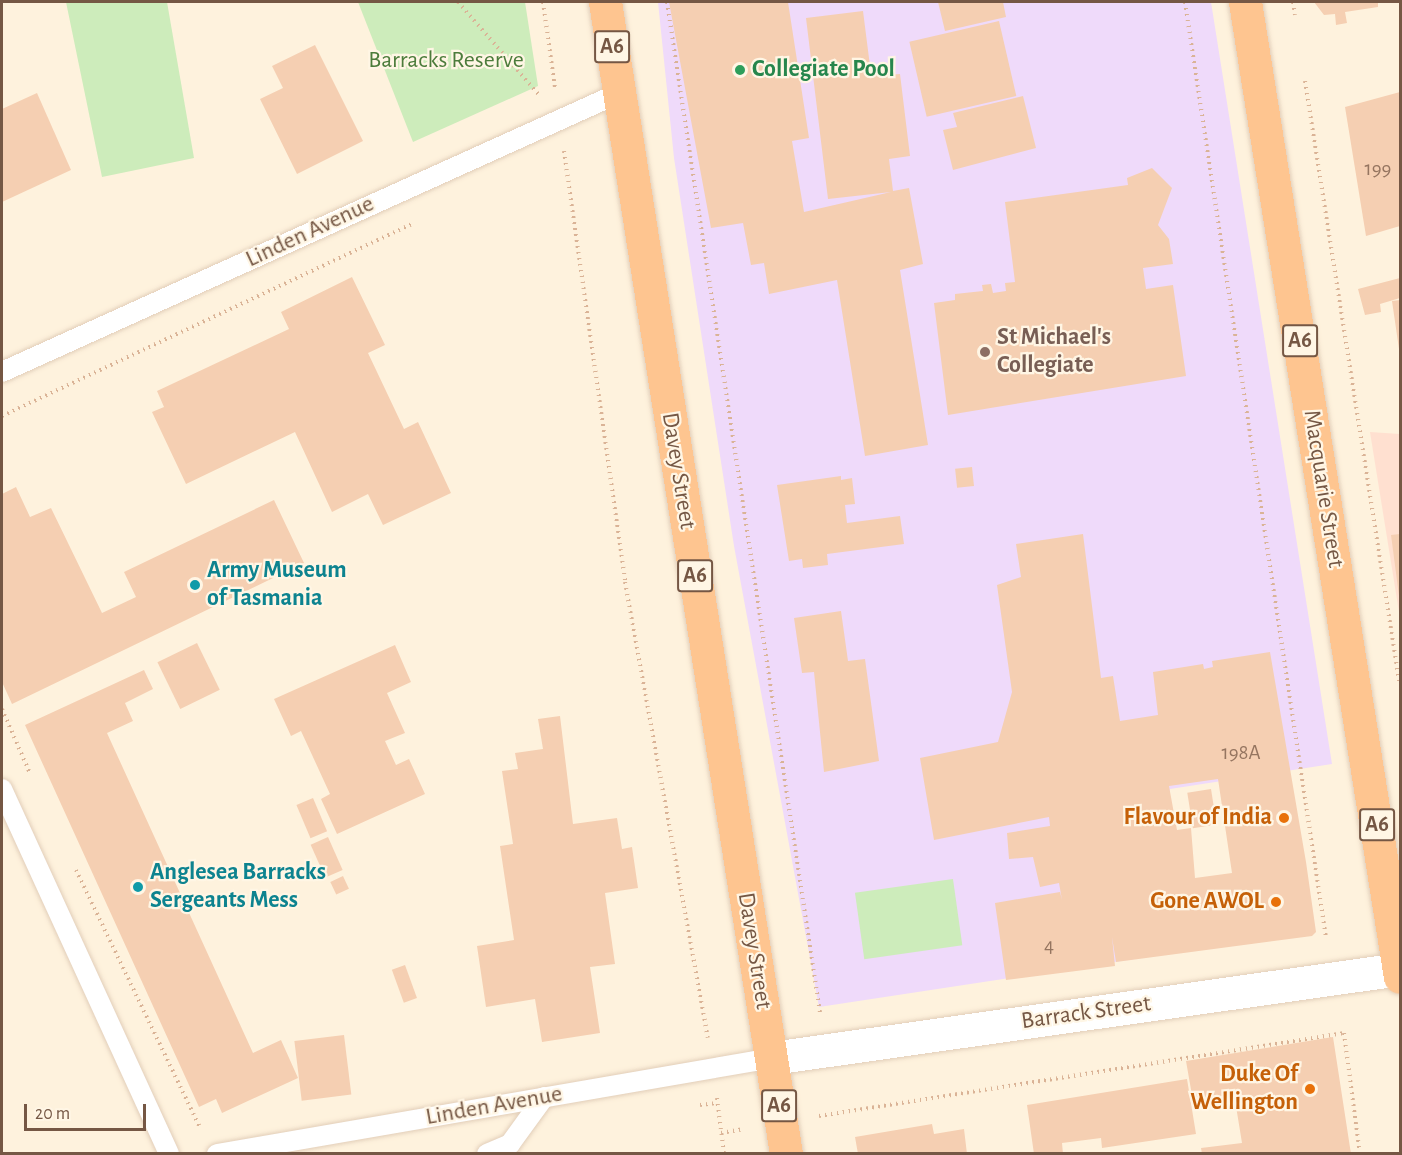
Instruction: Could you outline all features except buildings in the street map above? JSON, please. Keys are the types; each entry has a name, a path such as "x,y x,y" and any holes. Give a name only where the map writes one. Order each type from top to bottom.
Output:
{"highway":[{"name":"Davey Street","path":"605,2 784,1138"},
{"name":"Macquarie Street","path":"1245,2 1400,972"}],"main road":[{"name":"Barrack Street","path":"772,1058 1400,972"}],"lane":[{"name":"Linden Avenue","path":"2,372 619,93"},
{"path":"2,789 170,1154"},
{"name":"Linden Avenue","path":"217,1154 772,1058"},
{"path":"487,1154 510,1144 544,1097"}],"path":[{"path":"458,2 560,120"},
{"path":"543,2 625,582 713,1068 724,1154"},
{"path":"667,2 826,1050"},
{"path":"1185,2 1313,859 1329,938"},
{"path":"1293,2 1295,15"},
{"path":"1305,81 1401,686"},
{"path":"554,159 565,154"},
{"path":"2,416 415,223"},
{"path":"2,709 33,780"},
{"path":"74,865 203,1133"},
{"path":"721,1133 784,1138 1344,1033 1360,1154"}],"shaded area":[{"name":"St Michael's Collegiate","path":"658,2 1211,2 1332,764 1170,789 1163,846 1174,953 819,1007 734,546 674,158"},
{"path":"1370,432 1400,434 1400,618"}],"green space":[{"path":"66,2 167,2 194,158 102,177"},
{"name":"Barracks Reserve","path":"358,2 525,2 538,86 413,142"},
{"path":"953,879 962,945 864,959 855,893"}],"place":[{"name":"Collegiate Pool","path":"740,70"},
{"name":"St Michael's Collegiate","path":"985,352"},
{"name":"Army Museum of Tasmania","path":"195,585"},
{"name":"Flavour of India","path":"1284,818"},
{"name":"Anglesea Barracks Sergeants Mess","path":"138,887"},
{"name":"Gone AWOL","path":"1276,902"},
{"name":"Duke Of Wellington","path":"1310,1089"}]}
